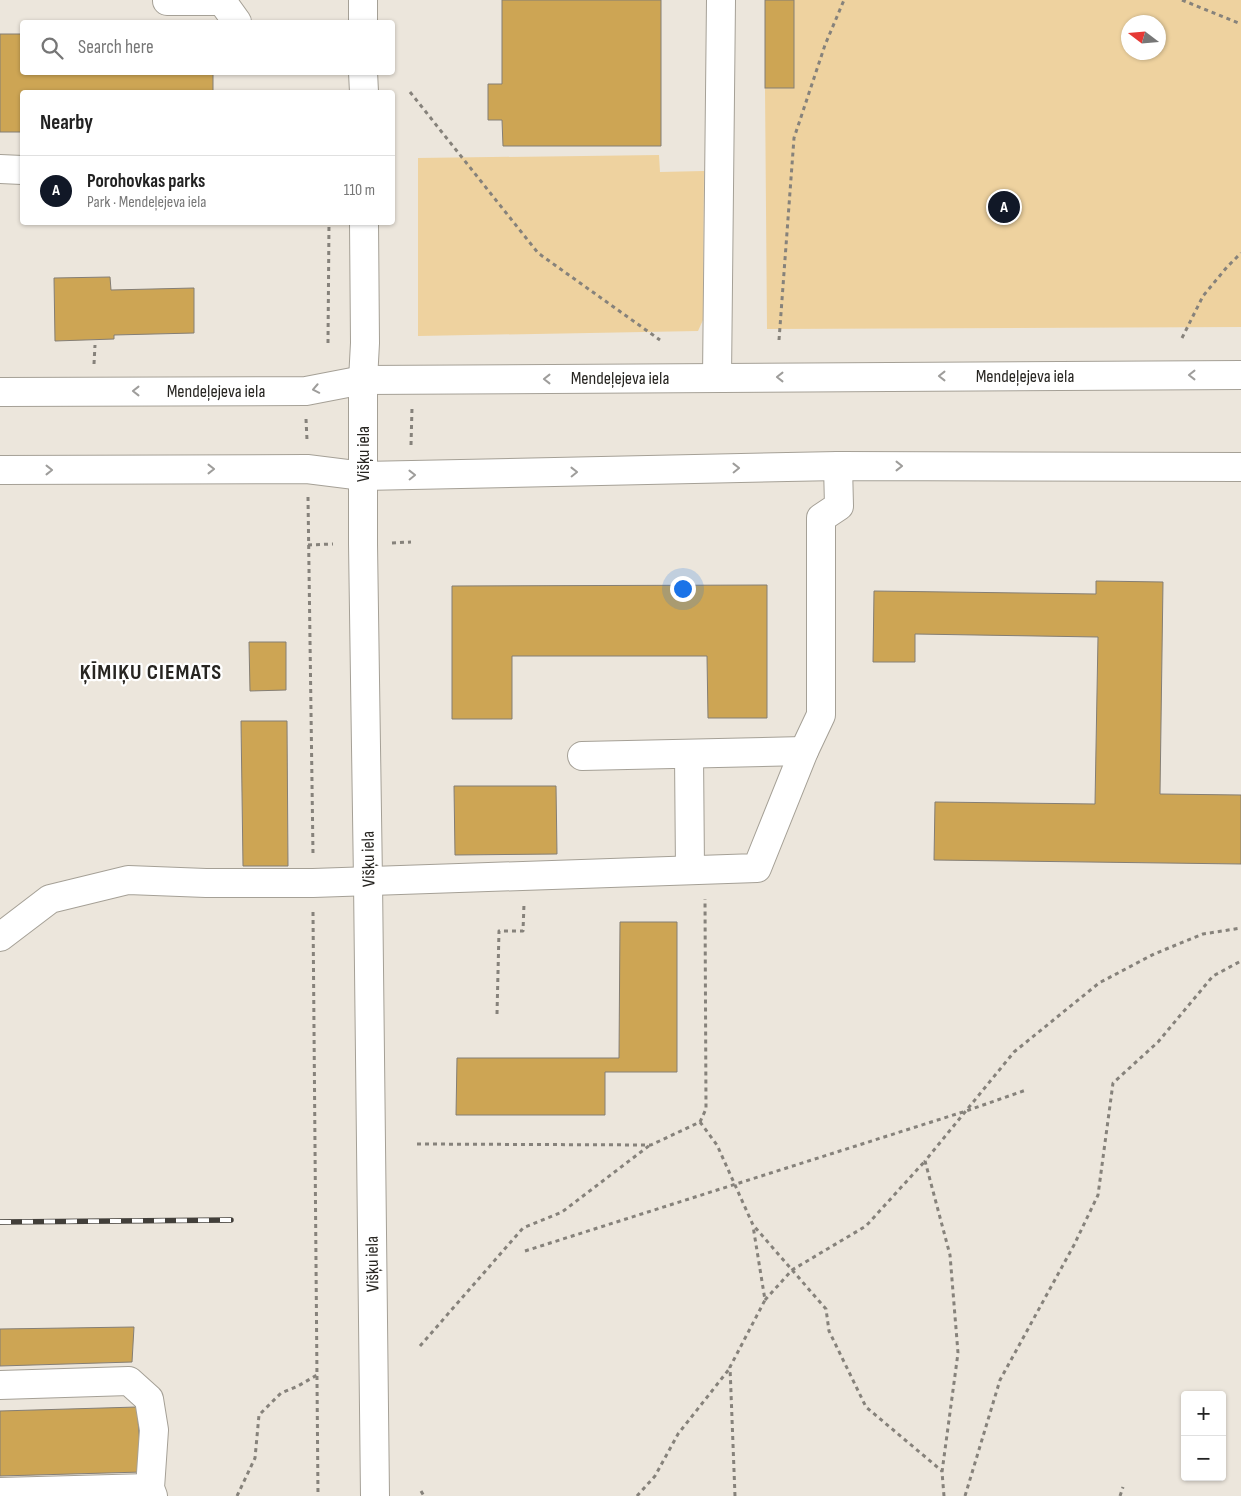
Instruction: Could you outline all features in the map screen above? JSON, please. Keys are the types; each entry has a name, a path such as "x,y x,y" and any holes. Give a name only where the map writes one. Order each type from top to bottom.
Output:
{"street":[{"path":"363,0 363,20"},
{"path":"717,378 721,0"},
{"path":"167,1 227,8"},
{"path":"364,75 364,90"},
{"path":"0,170 20,170"},
{"name":"Višķu iela","path":"364,225 366,343 363,476 375,1496"},
{"name":"Mendeļejeva iela","path":"0,392 306,391 364,380 1241,375"},
{"path":"0,937 50,899 128,880 206,883 313,883 757,868 804,751 821,715 821,518 838,506 838,466"},
{"path":"0,470 307,469 363,476 838,466 1241,467"},
{"path":"582,756 804,751"},
{"path":"689,754 697,869"},
{"path":"0,1385 129,1381 149,1399 154,1430 151,1492 0,1492"}],"path":[{"path":"779,340 794,138 825,45 844,0"},
{"path":"1182,0 1241,24"},
{"path":"410,92 538,253 660,340"},
{"path":"328,343 329,225"},
{"path":"1182,338 1203,296 1241,253"},
{"path":"94,364 95,345"},
{"path":"411,446 412,400"},
{"path":"306,410 307,447"},
{"path":"308,489 318,1496"},
{"path":"387,543 411,542"},
{"path":"308,545 339,544"},
{"path":"420,1346 523,1228 562,1212 651,1145 700,1122 706,1109 697,869"},
{"path":"496,1014 499,931 523,931 524,875"},
{"path":"637,1496 655,1476 678,1434 730,1367 765,1300 792,1270 866,1226 925,1161 1014,1052 1099,983 1154,954 1203,934 1241,928"},
{"path":"966,1496 1000,1380 1074,1245 1098,1195 1113,1083 1158,1042 1212,976 1241,961"},
{"path":"525,1251 966,1111 1026,1090"},
{"path":"700,1122 717,1145 753,1225 765,1300"},
{"path":"417,1144 651,1145"},
{"path":"925,1161 950,1255 958,1353 942,1472 944,1496"},
{"path":"753,1225 826,1309 829,1330 866,1407 942,1472"},
{"path":"730,1367 735,1496"},
{"path":"237,1496 255,1458 259,1415 281,1393 298,1386 317,1374"},
{"path":"1120,1496 1123,1487"},
{"path":"421,1491 424,1496"}],"shaded area":[{"path":"794,0 1241,0 1241,327 767,329 765,88"},
{"path":"659,155 660,172 704,171 703,320 698,331 418,336 418,158"}],"building":[{"path":"502,0 661,0 661,146 503,146 502,120 488,120 488,84 502,84"},
{"path":"765,0 794,0 794,88 765,88"},
{"path":"0,34 20,34 20,75 213,75 213,90 20,90 20,132 0,132"},
{"path":"110,277 111,290 194,288 194,333 114,335 114,339 55,341 54,278"},
{"path":"1096,581 1163,582 1160,794 1241,795 1241,864 934,860 935,802 1095,804 1098,637 915,634 915,662 873,662 874,591 1096,594"},
{"path":"767,585 767,718 708,718 707,656 512,656 512,719 452,719 452,586"},
{"path":"249,642 286,642 286,690 250,691"},
{"path":"241,721 287,721 288,866 243,866"},
{"path":"454,786 556,786 557,854 455,855"},
{"path":"620,922 677,922 677,1072 605,1072 605,1115 456,1115 457,1058 619,1058"},
{"path":"134,1327 132,1362 0,1366 0,1329"},
{"path":"137,1407 142,1472 0,1476 0,1411"}],"railway":[{"path":"0,1222 231,1220"}],"place":[{"name":"Porohovkas parks","path":"1004,207"}],"district":[{"name":"ĶĪMIĶU CIEMATS","path":"151,671"}]}
